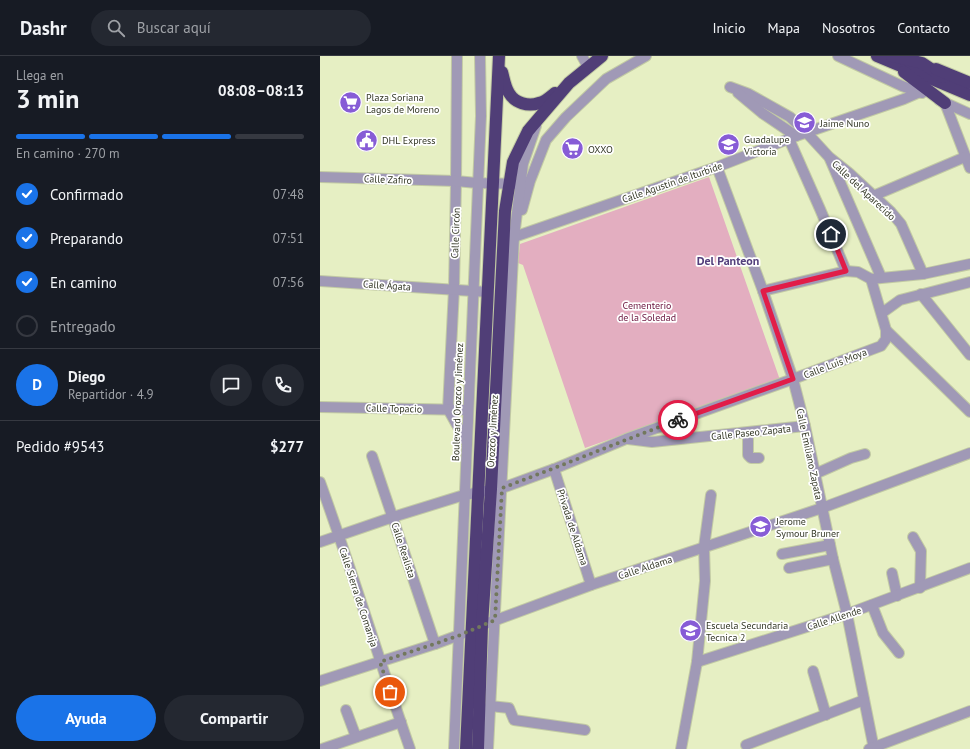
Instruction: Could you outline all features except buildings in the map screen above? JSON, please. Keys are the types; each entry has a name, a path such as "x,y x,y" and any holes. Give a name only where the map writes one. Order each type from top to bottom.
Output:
{"highway":[{"path":"499,60 508,93 521,103 530,105 539,103 569,83 602,56"},
{"path":"877,56 923,60 952,87"},
{"path":"905,56 923,60 970,83"},
{"path":"890,58 970,95"},
{"path":"890,58 945,103"},
{"path":"494,183 499,60"},
{"path":"519,184 513,162 528,131 569,83"},
{"name":"Orozco y Jiménez","path":"478,749 477,627 479,492 494,183"},
{"name":"Orozco y Jiménez","path":"466,749 477,627 496,488 505,211 519,184"}],"street":[{"name":"Calle Circón","path":"448,409 454,290 456,56"},
{"name":"Boulevard Orozco y Jiménez","path":"454,749 481,116 480,56"},
{"path":"582,56 588,67"},
{"path":"519,184 546,140 566,117 606,79 646,56"},
{"path":"838,56 902,86 920,92 970,114"},
{"name":"Calle del Aparecido","path":"792,138 728,85 749,94 790,117 829,157 849,173 897,218 923,274"},
{"name":"Calle Agustín de Iturbide","path":"514,237 717,167 792,138 904,100 920,92"},
{"path":"945,103 970,168"},
{"path":"792,138 846,271"},
{"path":"829,157 876,278 886,330 970,412"},
{"path":"873,196 965,158"},
{"name":"Calle Emiliano Zapata","path":"717,167 763,291 793,379 805,426 833,559 847,614 872,748"},
{"name":"Calle Zafiro","path":"320,177 519,184"},
{"name":"Orozco y Jiménez","path":"488,749 495,620 496,488 519,184"},
{"path":"763,291 846,271 858,272 876,278 923,274 970,264"},
{"name":"Calle Ágata","path":"320,281 488,292"},
{"path":"882,313 900,300 970,282"},
{"path":"921,294 970,355"},
{"name":"Calle Luis Moya","path":"320,542 393,517 464,495 496,488 554,469 626,439 881,346 886,340 886,330"},
{"name":"Calle Topacio","path":"320,407 468,410"},
{"path":"448,409 467,444"},
{"name":"Calle Paseo Zapata","path":"626,439 652,442 805,426"},
{"path":"748,433 748,455 751,458 760,458"},
{"name":"Calle Aldama","path":"320,681 458,636 495,620 592,585 822,508 970,453"},
{"path":"815,474 851,458 865,454"},
{"name":"Calle Realista","path":"372,456 435,644"},
{"name":"Privada de Aldama","path":"554,469 592,585"},
{"name":"Calle Sierra de Comanija","path":"320,482 410,749"},
{"path":"681,749 697,662 705,581 704,547 711,495"},
{"path":"913,537 921,551 920,588"},
{"path":"782,554 830,545"},
{"path":"789,568 833,559"},
{"name":"Calle Allende","path":"697,662 847,614 920,588 970,568"},
{"path":"892,573 897,596"},
{"path":"872,605 884,633 899,653"},
{"path":"813,670 826,714"},
{"path":"746,745 864,700"},
{"path":"490,706 509,708 514,720 585,730"},
{"path":"346,710 356,737"},
{"path":"872,748 970,711"},
{"path":"322,749 401,722"}],"green space":[{"name":"Cementerio de la Soledad","path":"709,177 780,380 585,448 523,265 518,263 520,244"}],"way so far":[{"path":"390,692 380,662 458,636 495,620 502,488 678,420"}],"place":[{"name":"Plaza Soriana Lagos de Moreno","path":"351,103"},
{"name":"Jaime Nuno","path":"805,123"},
{"name":"DHL Express","path":"366,140"},
{"name":"Guadalupe Victoria","path":"728,145"},
{"name":"OXXO","path":"573,149"},
{"name":"Jerome Symour Bruner","path":"761,527"},
{"name":"Escuela Secundaria Tecnica 2","path":"691,631"}],"district":[{"name":"Del Panteon","path":"728,261"}],"route":[{"path":"678,420 793,379 763,291 846,271 831,234"}]}
